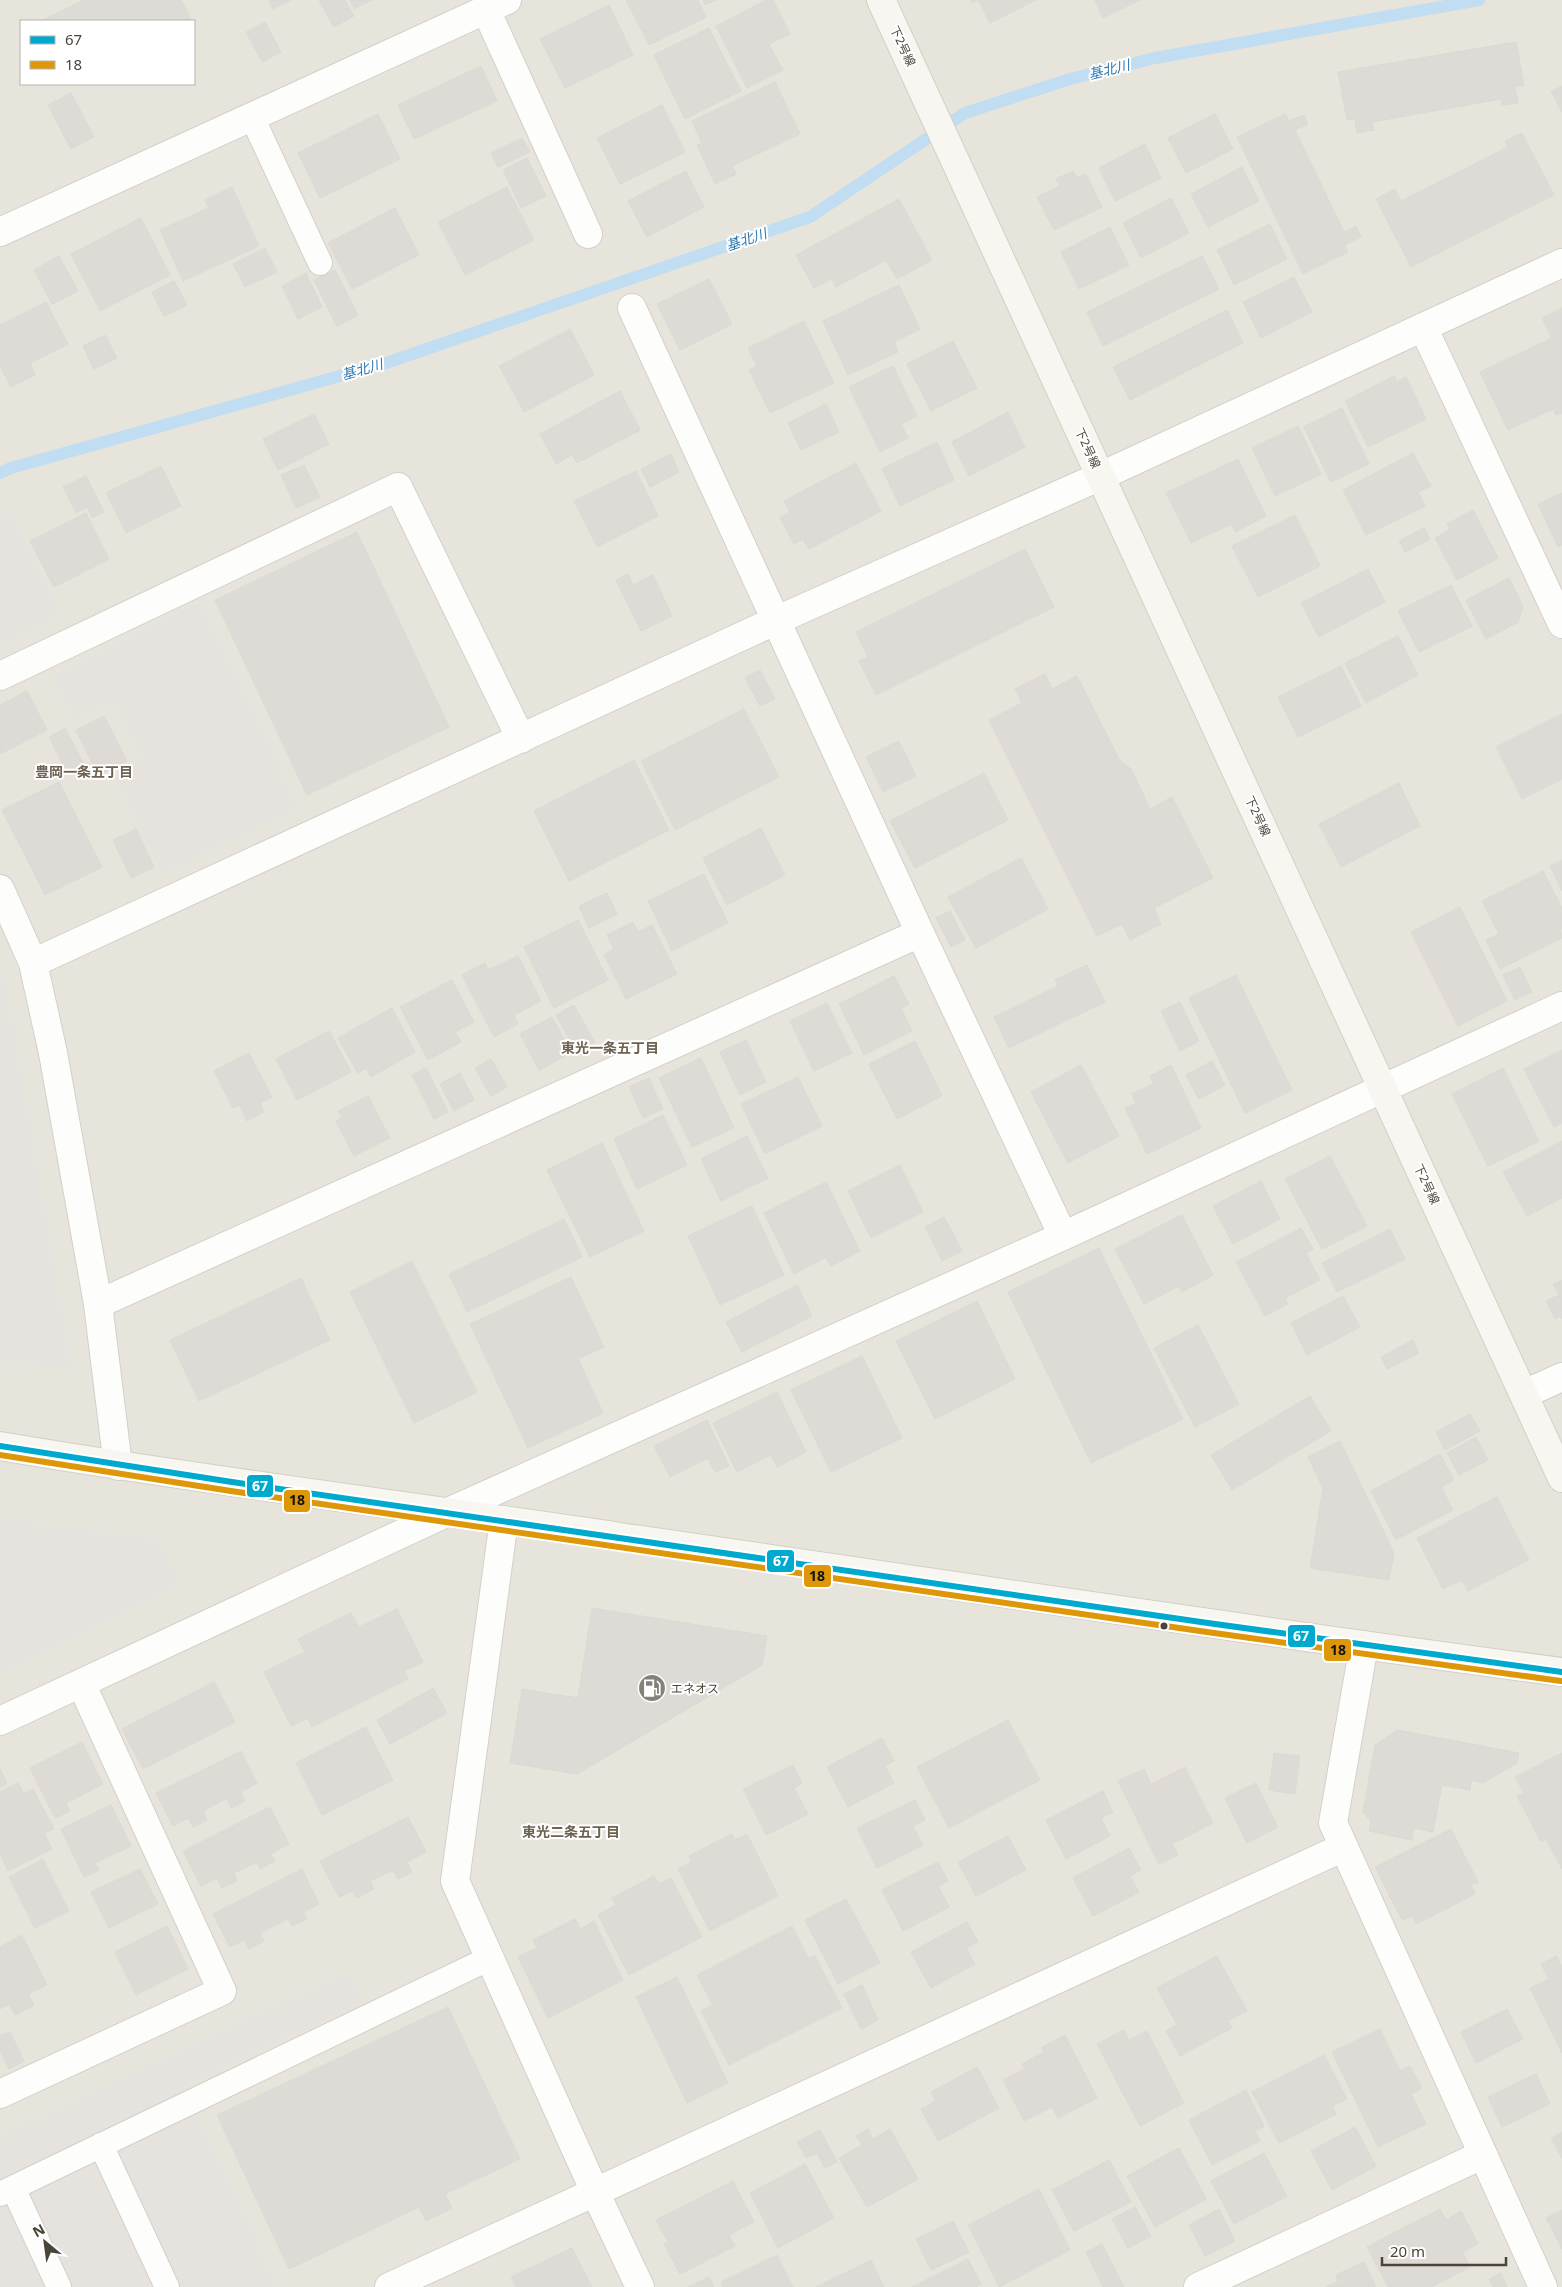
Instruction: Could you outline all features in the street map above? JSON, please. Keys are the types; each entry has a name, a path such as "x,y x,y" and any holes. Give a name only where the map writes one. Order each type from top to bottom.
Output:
{"street":[{"name":"下2号線","path":"881,0 1562,1478"},
{"path":"0,232 497,5 588,234"},
{"path":"33,963 777,620 1101,476 1562,263"},
{"path":"632,308 920,933 1063,1236"},
{"path":"1423,327 1562,624"},
{"path":"0,676 398,487 521,739"},
{"path":"0,889 33,963 53,1053 98,1304 118,1466"},
{"path":"98,1304 920,933"},
{"path":"0,1721 446,1513 1063,1236 1562,1006"},
{"path":"1524,1394 1562,1376"},
{"path":"0,1446 118,1466 504,1520 1364,1646 1562,1672"},
{"path":"504,1520 455,1881 595,2192 640,2287"},
{"path":"1364,1646 1334,1823 1482,2156 1543,2287"},
{"path":"0,2094 222,1991 81,1683"},
{"path":"389,2287 1344,1847"},
{"path":"1198,2287 1482,2156"}],"lane":[{"path":"252,116 320,263"},
{"path":"59,2287 6,2191 490,1958"},
{"path":"101,2145 167,2287"}],"shaded area":[{"path":"0,0 1562,0 1562,2287 0,2287"},
{"path":"11,512 61,616 0,646 0,517"},
{"path":"199,603 299,807 163,874 114,775 142,761 113,703 74,722 52,676"},
{"path":"4,971 72,1370 0,1360 0,973"},
{"path":"0,1518 158,1540 181,1585 0,1673"},
{"path":"348,1972 362,2001 183,2085 277,2285 273,2287 0,2287 0,2135"}],"building":[{"path":"84,0 181,0 191,20 43,20"},
{"path":"269,0 291,0 273,9"},
{"path":"319,0 345,0 354,16 334,27"},
{"path":"350,0 372,0 354,9"},
{"path":"626,0 698,0 706,17 649,45"},
{"path":"703,0 716,0 705,5"},
{"path":"766,0 773,0 790,34 769,44 783,70 747,88 716,26"},
{"path":"978,0 1036,0 990,23"},
{"path":"1095,0 1140,0 1103,18"},
{"path":"609,5 633,55 565,88 540,39"},
{"path":"265,22 281,52 262,62 246,32"},
{"path":"709,28 741,91 685,119 654,55"},
{"path":"1516,42 1524,85 1515,87 1518,103 1502,105 1501,99 1372,122 1374,130 1357,133 1355,119 1347,120 1338,72"},
{"path":"481,66 497,101 414,139 398,105"},
{"path":"775,82 800,134 732,166 736,174 715,184 697,145 702,143 692,121"},
{"path":"1562,86 1562,112 1551,91"},
{"path":"71,93 94,137 71,149 48,105"},
{"path":"662,105 685,152 620,184 597,138"},
{"path":"378,114 400,159 320,198 298,153"},
{"path":"1215,114 1233,149 1186,173 1168,138"},
{"path":"1285,114 1289,121 1304,115 1308,124 1295,130 1344,232 1356,226 1361,237 1345,245 1348,252 1303,274 1237,137"},
{"path":"1522,133 1554,195 1411,267 1376,199 1395,189 1401,201 1508,147 1505,141"},
{"path":"522,138 530,152 498,167 491,153"},
{"path":"1145,144 1161,178 1115,201 1099,168"},
{"path":"527,158 546,196 521,208 503,170"},
{"path":"1242,167 1259,201 1208,227 1191,194"},
{"path":"686,171 704,207 647,237 628,201"},
{"path":"1073,171 1076,178 1086,174 1102,207 1054,230 1037,197 1060,186 1056,179"},
{"path":"232,187 259,246 183,281 160,230 209,208 205,200"},
{"path":"507,187 534,240 465,275 438,222"},
{"path":"1171,198 1189,233 1141,258 1123,223"},
{"path":"899,199 932,260 897,279 886,260 836,287 832,279 814,288 796,255"},
{"path":"395,208 419,255 352,289 328,243"},
{"path":"141,218 170,275 100,311 71,254"},
{"path":"1270,224 1287,259 1234,285 1217,250"},
{"path":"1110,227 1129,265 1079,289 1061,252"},
{"path":"265,248 277,272 245,287 233,264"},
{"path":"59,256 78,291 52,304 34,270"},
{"path":"1202,256 1219,289 1103,346 1087,312"},
{"path":"335,270 358,315 337,326 314,280"},
{"path":"306,273 322,307 298,319 282,286"},
{"path":"1294,277 1312,312 1261,338 1243,302"},
{"path":"709,279 732,324 680,350 657,304"},
{"path":"174,281 187,305 164,316 152,292"},
{"path":"899,285 920,329 894,342 898,352 848,375 823,321"},
{"path":"46,302 68,344 30,363 35,375 11,387 0,366 0,325"},
{"path":"1562,308 1562,413 1556,415 1553,409 1508,430 1480,372 1552,338 1542,318"},
{"path":"1227,310 1243,343 1130,400 1113,367"},
{"path":"804,321 834,383 770,413 749,370 757,366 748,348"},
{"path":"570,329 594,375 524,412 499,366"},
{"path":"105,335 117,358 94,369 83,346"},
{"path":"953,341 977,388 931,411 907,364"},
{"path":"893,366 917,416 901,424 908,438 880,452 849,387"},
{"path":"1394,376 1397,382 1406,377 1426,419 1368,447 1345,401"},
{"path":"620,391 640,430 577,463 572,455 556,464 540,434"},
{"path":"826,404 839,432 801,450 788,423"},
{"path":"1342,408 1369,464 1331,482 1304,427"},
{"path":"1008,412 1025,447 969,476 952,442"},
{"path":"314,414 329,444 278,470 263,439"},
{"path":"1298,426 1321,474 1275,496 1252,448"},
{"path":"937,442 954,480 900,506 882,469"},
{"path":"1413,453 1431,486 1418,492 1425,506 1366,535 1343,490"},
{"path":"671,454 679,472 650,487 641,469"},
{"path":"1238,459 1266,516 1235,532 1231,524 1191,543 1166,493"},
{"path":"856,463 881,511 809,549 803,539 794,544 780,518 790,512 784,501"},
{"path":"304,465 320,497 296,508 281,475"},
{"path":"161,466 181,506 126,533 106,493"},
{"path":"636,471 658,516 597,547 574,501"},
{"path":"86,476 104,512 92,518 87,507 76,513 63,487"},
{"path":"1562,493 1562,545 1558,547 1538,504"},
{"path":"1473,510 1498,558 1457,580 1435,538 1450,530 1447,524"},
{"path":"86,513 109,559 54,587 30,541"},
{"path":"1295,515 1320,566 1258,597 1232,546"},
{"path":"1424,528 1430,539 1405,552 1399,541"},
{"path":"357,532 449,727 307,795 215,600"},
{"path":"1025,549 1054,607 876,695 859,661 868,657 856,632"},
{"path":"1368,569 1385,602 1319,637 1301,603"},
{"path":"628,574 633,585 653,575 672,616 641,631 616,580"},
{"path":"1509,578 1523,607 1518,622 1486,639 1466,600"},
{"path":"1451,585 1472,626 1419,652 1398,611"},
{"path":"1398,636 1418,675 1366,703 1345,663"},
{"path":"1341,666 1361,706 1298,737 1278,697"},
{"path":"760,670 775,699 760,706 745,678"},
{"path":"1045,674 1052,689 1077,676 1119,759 1131,769 1150,809 1172,797 1213,878 1154,908 1161,924 1130,940 1122,924 1097,936 989,720 1022,703 1015,689"},
{"path":"27,691 47,730 0,754 0,705"},
{"path":"744,709 779,777 675,830 641,761"},
{"path":"1562,714 1562,779 1522,799 1496,747"},
{"path":"104,716 127,761 98,775 76,730"},
{"path":"65,728 84,764 67,773 49,737"},
{"path":"899,741 916,776 883,792 866,757"},
{"path":"634,760 669,830 569,881 534,811"},
{"path":"984,773 1008,820 915,868 890,821"},
{"path":"59,782 102,867 45,895 2,810"},
{"path":"1399,783 1420,826 1341,867 1319,824"},
{"path":"761,828 785,875 727,905 703,858"},
{"path":"136,829 154,867 131,878 113,840"},
{"path":"1021,858 1048,909 976,948 948,897"},
{"path":"1562,860 1562,891 1550,866"},
{"path":"1543,871 1562,908 1562,929 1560,929 1562,938 1500,969 1486,940 1499,934 1482,901"},
{"path":"704,874 728,923 672,951 648,901"},
{"path":"607,893 617,914 589,928 579,906"},
{"path":"1460,907 1507,1001 1458,1026 1411,932"},
{"path":"950,911 965,940 951,947 936,918"},
{"path":"578,920 608,980 554,1008 524,947"},
{"path":"633,922 638,932 652,925 677,974 626,999 604,955 614,949 607,935"},
{"path":"518,956 541,1001 514,1015 518,1024 494,1037 462,975 485,963 488,970"},
{"path":"1087,965 1105,1002 1009,1048 994,1017 1058,986 1055,980"},
{"path":"1520,967 1532,992 1515,1000 1503,975"},
{"path":"1236,975 1292,1090 1245,1113 1189,998"},
{"path":"894,976 909,1004 901,1008 912,1031 864,1055 839,1004"},
{"path":"452,980 474,1022 455,1032 461,1042 428,1060 400,1007"},
{"path":"1180,1002 1199,1041 1180,1051 1161,1011"},
{"path":"827,1003 852,1053 814,1071 790,1021"},
{"path":"574,1005 595,1043 577,1053 556,1015"},
{"path":"392,1008 415,1052 371,1077 366,1068 358,1073 338,1038"},
{"path":"552,1017 571,1053 539,1070 520,1034"},
{"path":"329,1031 351,1072 297,1100 276,1059"},
{"path":"746,1040 766,1082 740,1095 720,1052"},
{"path":"915,1041 942,1096 897,1119 869,1064"},
{"path":"1562,1050 1562,1123 1554,1127 1524,1069"},
{"path":"249,1053 272,1097 260,1103 264,1112 247,1121 239,1105 233,1108 214,1071"},
{"path":"701,1058 734,1128 692,1147 659,1078"},
{"path":"491,1059 507,1087 491,1096 475,1068"},
{"path":"1212,1061 1225,1085 1199,1099 1186,1075"},
{"path":"1081,1065 1119,1136 1068,1163 1031,1092"},
{"path":"1171,1065 1201,1128 1147,1154 1125,1108 1136,1103 1132,1094 1154,1084 1150,1076"},
{"path":"426,1068 448,1112 434,1119 412,1075"},
{"path":"1503,1068 1539,1141 1488,1166 1452,1094"},
{"path":"460,1073 474,1100 454,1111 440,1084"},
{"path":"798,1077 822,1126 765,1154 741,1104"},
{"path":"649,1078 663,1109 643,1118 629,1087"},
{"path":"368,1096 390,1138 354,1156 336,1121 342,1118 338,1111"},
{"path":"663,1115 687,1165 637,1189 614,1139"},
{"path":"747,1136 768,1178 721,1201 701,1159"},
{"path":"1562,1141 1562,1198 1527,1216 1503,1172"},
{"path":"602,1143 644,1231 590,1257 547,1170"},
{"path":"1330,1156 1367,1226 1322,1249 1285,1179"},
{"path":"900,1165 923,1212 871,1238 848,1191"},
{"path":"1261,1181 1280,1219 1233,1244 1213,1206"},
{"path":"826,1182 860,1251 831,1266 826,1257 794,1274 764,1213"},
{"path":"752,1206 784,1275 720,1305 688,1236"},
{"path":"1182,1215 1213,1275 1182,1292 1179,1286 1144,1304 1115,1249"},
{"path":"944,1217 962,1251 942,1261 925,1227"},
{"path":"564,1219 582,1257 467,1312 449,1274"},
{"path":"1301,1228 1313,1249 1306,1253 1320,1280 1285,1298 1288,1304 1265,1316 1236,1262"},
{"path":"1390,1229 1405,1259 1337,1292 1322,1263"},
{"path":"1099,1248 1183,1419 1091,1463 1008,1292"},
{"path":"412,1261 477,1392 414,1423 350,1292"},
{"path":"571,1277 604,1347 578,1359 603,1413 528,1448 470,1324"},
{"path":"301,1278 330,1340 199,1401 170,1340"},
{"path":"1562,1280 1562,1319 1561,1316 1555,1319 1546,1301 1559,1295 1553,1284"},
{"path":"797,1285 812,1316 742,1352 726,1322"},
{"path":"1343,1296 1360,1327 1307,1355 1291,1323"},
{"path":"977,1301 1015,1379 935,1419 896,1341"},
{"path":"1198,1325 1239,1404 1195,1427 1154,1348"},
{"path":"1413,1340 1419,1353 1387,1369 1381,1357"},
{"path":"862,1356 902,1438 831,1472 791,1390"},
{"path":"777,1392 806,1452 777,1467 771,1455 737,1472 713,1423"},
{"path":"1310,1396 1331,1431 1232,1490 1211,1455"},
{"path":"1470,1414 1480,1431 1445,1450 1436,1432"},
{"path":"707,1420 729,1466 715,1472 708,1458 670,1477 654,1446"},
{"path":"1476,1437 1488,1460 1459,1475 1447,1453"},
{"path":"1340,1441 1394,1553 1389,1580 1310,1568 1323,1488 1308,1457"},
{"path":"1440,1454 1454,1480 1441,1487 1453,1510 1396,1540 1371,1491"},
{"path":"1497,1497 1529,1560 1468,1591 1462,1580 1443,1589 1417,1538"},
{"path":"592,1608 767,1636 762,1665 577,1774 510,1763 522,1689 578,1698"},
{"path":"397,1609 423,1662 404,1671 408,1679 312,1727 308,1718 291,1726 264,1672 305,1652 298,1639 351,1613 359,1627"},
{"path":"214,1682 235,1722 143,1769 122,1729"},
{"path":"433,1688 447,1713 390,1744 377,1720"},
{"path":"1008,1720 1040,1780 949,1828 917,1767"},
{"path":"366,1727 393,1780 322,1815 296,1763"},
{"path":"1397,1730 1519,1753 1517,1763 1483,1783 1471,1780 1470,1790 1442,1785 1433,1832 1414,1828 1412,1840 1369,1831 1371,1821 1363,1812 1375,1745"},
{"path":"882,1738 894,1761 885,1766 894,1783 848,1807 827,1767"},
{"path":"82,1742 103,1784 66,1803 70,1811 55,1818 30,1768"},
{"path":"241,1751 257,1783 241,1792 245,1801 231,1808 227,1798 203,1811 207,1820 193,1827 188,1818 173,1826 156,1793"},
{"path":"1274,1753 1300,1756 1295,1794 1269,1790"},
{"path":"1562,1753 1562,1869 1546,1839 1541,1842 1517,1796 1524,1793 1515,1777"},
{"path":"793,1765 802,1783 794,1788 808,1814 766,1835 743,1789"},
{"path":"1185,1767 1213,1823 1172,1844 1178,1855 1159,1864 1118,1781 1144,1769 1151,1784"},
{"path":"0,1769 7,1783 0,1787"},
{"path":"18,1783 24,1794 33,1789 54,1829 44,1833 52,1849 8,1871 0,1854 0,1792"},
{"path":"1256,1783 1278,1827 1247,1843 1225,1798"},
{"path":"1103,1791 1113,1812 1101,1818 1110,1836 1066,1859 1046,1820"},
{"path":"915,1800 925,1820 913,1826 923,1845 877,1868 857,1828"},
{"path":"111,1805 131,1846 95,1863 99,1870 84,1877 61,1829"},
{"path":"270,1807 289,1844 270,1854 275,1861 260,1869 257,1862 234,1873 237,1881 222,1888 217,1878 201,1886 183,1851"},
{"path":"408,1817 426,1852 407,1862 412,1872 398,1879 393,1870 370,1881 374,1889 357,1898 353,1891 339,1897 320,1861"},
{"path":"1451,1829 1478,1882 1471,1885 1475,1894 1416,1924 1412,1916 1402,1920 1375,1867"},
{"path":"732,1834 735,1840 747,1834 778,1896 710,1931 678,1869 692,1862 689,1856"},
{"path":"1008,1836 1026,1870 976,1896 958,1862"},
{"path":"1129,1848 1141,1870 1130,1876 1139,1892 1093,1916 1073,1878"},
{"path":"43,1859 69,1911 35,1928 9,1877"},
{"path":"938,1862 948,1881 938,1886 949,1907 903,1931 882,1890"},
{"path":"140,1869 158,1904 109,1928 91,1892"},
{"path":"302,1869 319,1904 303,1912 307,1919 292,1926 288,1919 260,1933 264,1941 249,1949 244,1940 230,1947 213,1914"},
{"path":"654,1876 659,1884 671,1878 702,1937 629,1975 598,1915 616,1905 612,1898"},
{"path":"846,1899 880,1963 838,1984 805,1920"},
{"path":"575,1919 580,1929 594,1921 623,1980 548,2018 518,1957 537,1948 533,1940"},
{"path":"967,1922 978,1942 966,1948 975,1964 931,1988 911,1952"},
{"path":"167,1926 188,1969 136,1995 115,1952"},
{"path":"792,1926 808,1958 815,1956 842,2008 729,2065 701,2011 713,2005 697,1975"},
{"path":"22,1935 47,1985 28,1994 34,2005 15,2015 9,2004 0,2009 0,1947"},
{"path":"1217,1956 1247,2011 1228,2021 1232,2028 1180,2056 1166,2031 1177,2025 1157,1988"},
{"path":"1557,1956 1562,1967 1562,2053 1530,1988 1549,1979 1541,1964"},
{"path":"677,1977 728,2083 687,2103 636,1997"},
{"path":"862,1985 878,2020 861,2029 844,1994"},
{"path":"448,2007 520,2159 445,2194 452,2208 426,2221 419,2207 289,2269 217,2115"},
{"path":"1507,2009 1523,2039 1476,2063 1461,2032"},
{"path":"1380,2029 1400,2071 1410,2066 1422,2088 1411,2094 1426,2124 1378,2147 1332,2052"},
{"path":"1124,2030 1129,2040 1147,2031 1184,2103 1140,2126 1097,2044"},
{"path":"10,2032 24,2061 9,2069 0,2050 0,2036"},
{"path":"1065,2035 1097,2098 1058,2118 1052,2107 1024,2121 1003,2080 1025,2069 1022,2064 1044,2052 1042,2047"},
{"path":"1324,2055 1347,2099 1332,2106 1336,2114 1279,2143 1252,2092"},
{"path":"977,2067 999,2108 938,2141 921,2109 936,2101 931,2092"},
{"path":"1536,2074 1550,2104 1502,2127 1488,2097"},
{"path":"1246,2090 1264,2126 1255,2131 1260,2141 1212,2165 1189,2120"},
{"path":"1355,2127 1376,2166 1332,2190 1311,2151"},
{"path":"868,2129 873,2139 890,2129 918,2179 867,2207 839,2158 862,2145 856,2136"},
{"path":"820,2130 837,2162 825,2168 817,2153 806,2158 797,2142"},
{"path":"1562,2132 1562,2158 1551,2138"},
{"path":"1179,2148 1206,2199 1155,2227 1127,2176"},
{"path":"1264,2153 1287,2196 1234,2224 1211,2181"},
{"path":"1109,2160 1131,2202 1074,2231 1052,2190"},
{"path":"805,2164 834,2218 778,2248 750,2193"},
{"path":"733,2181 754,2222 729,2235 735,2246 680,2274 664,2244 668,2242 656,2220"},
{"path":"1039,2189 1070,2250 999,2287 968,2225"},
{"path":"1135,2207 1151,2236 1128,2248 1112,2219"},
{"path":"1219,2209 1235,2241 1205,2256 1189,2225"},
{"path":"1440,2209 1446,2220 1461,2211 1478,2244 1462,2252 1470,2267 1431,2287 1388,2287 1367,2247"},
{"path":"1562,2210 1562,2249 1546,2218"},
{"path":"953,2221 969,2252 931,2270 916,2239"},
{"path":"1102,2244 1124,2287 1103,2287 1086,2252"},
{"path":"572,2248 592,2287 516,2287 511,2277"},
{"path":"777,2255 793,2287 723,2287 721,2282"},
{"path":"968,2259 981,2284 976,2287 912,2287"},
{"path":"871,2260 884,2287 816,2287"},
{"path":"1364,2262 1376,2287 1326,2287 1338,2281 1336,2275"},
{"path":"1501,2273 1507,2287 1493,2287 1489,2279"},
{"path":"709,2277 714,2287 688,2287"}],"waterway":[{"name":"基北川","path":"0,473 11,468 386,363 810,217 965,113 1070,79 1155,58 1479,0"}],"transit line":[{"name":"67","path":"0,1446 232,1482 1208,1623 1562,1672"},
{"name":"18","path":"0,1455 231,1491 1207,1632 1561,1681"}],"place":[{"name":"エネオス","path":"652,1688"}],"district":[{"name":"豊岡一条五丁目","path":"84,771"},
{"name":"東光一条五丁目","path":"610,1047"},
{"name":"東光二条五丁目","path":"571,1831"}]}
